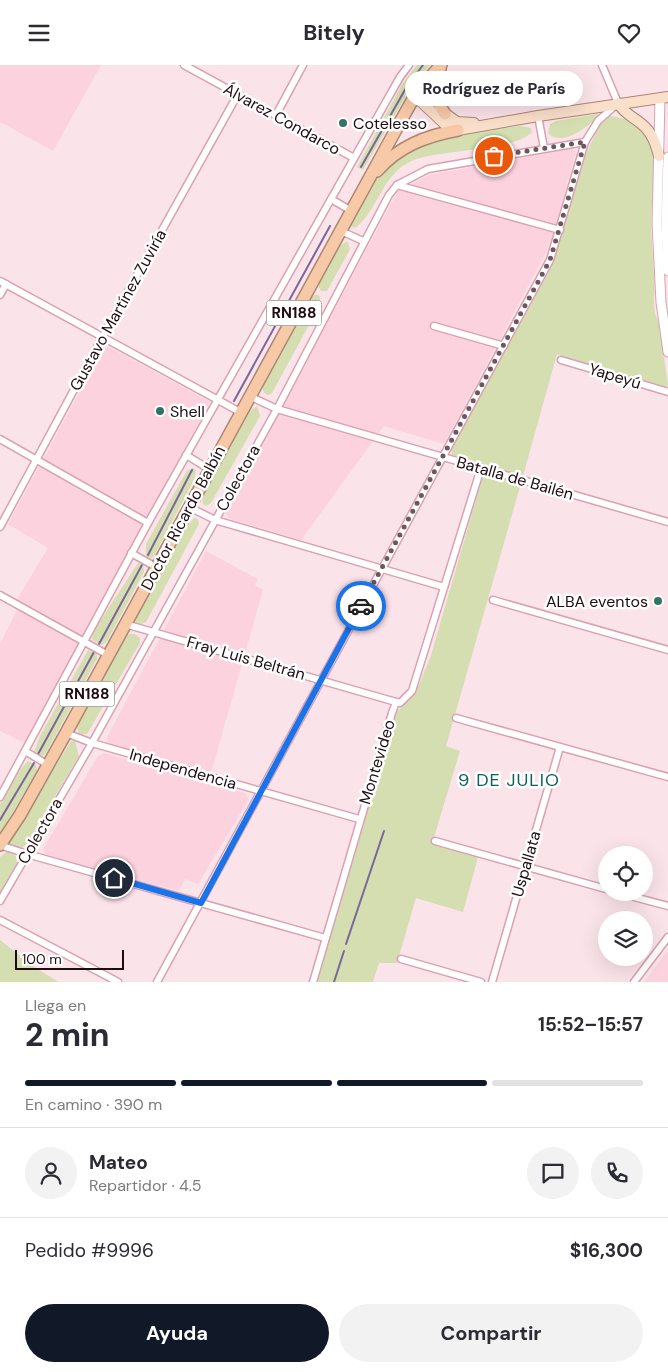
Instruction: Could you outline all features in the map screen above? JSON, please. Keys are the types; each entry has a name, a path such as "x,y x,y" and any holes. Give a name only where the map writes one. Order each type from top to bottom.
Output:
{"highway":[{"name":"RN188","path":"362,190 416,94 442,65"},
{"path":"442,65 435,87 438,100 446,114"},
{"path":"362,190 386,161 407,146 430,136 458,130"},
{"name":"Doctor Ricardo Balbín","path":"0,845 66,733 362,190"}],"main road":[{"path":"416,94 457,122 468,124 538,116"},
{"path":"416,94 448,127 458,130 664,97 664,156 657,223 668,271"},
{"path":"618,103 624,113 646,128 664,156 668,178 665,263 668,353"}],"street":[{"path":"276,115 303,65"},
{"path":"0,797 83,641 217,399 400,77 409,65"},
{"path":"157,982 550,260 585,142 598,121 618,103 602,65"},
{"name":"Álvarez Condarco","path":"187,66 354,158"},
{"name":"Gustavo Martínez Zuviría","path":"0,527 238,94"},
{"path":"538,116 544,148"},
{"name":"Colectora","path":"0,901 92,743 277,409 363,241 389,195 398,185 428,169 585,142"},
{"path":"398,185 560,229"},
{"path":"331,199 350,210"},
{"path":"339,230 363,241"},
{"path":"0,295 3,283 240,412"},
{"path":"434,326 504,346"},
{"name":"Yapeyú","path":"561,361 668,393"},
{"name":"Batalla de Bailén","path":"250,396 277,409 668,522"},
{"path":"0,439 148,523"},
{"path":"186,455 209,469"},
{"name":"Montevideo","path":"313,982 359,819 396,702 400,703 412,691 480,468"},
{"path":"189,507 215,520 444,587"},
{"path":"131,553 156,567"},
{"path":"0,595 108,655"},
{"path":"493,600 668,650"},
{"name":"Fray Luis Beltrán","path":"125,624 396,702"},
{"path":"456,718 668,777"},
{"name":"Independencia","path":"66,733 92,743 359,819"},
{"name":"Uspallata","path":"492,982 560,747"},
{"path":"25,751 48,765"},
{"path":"435,841 598,887"},
{"path":"0,845 325,938"},
{"path":"649,901 668,906"},
{"path":"0,920 118,982"},
{"path":"634,982 668,937"},
{"path":"401,959 481,982"}],"shaded area":[{"path":"0,65 101,65 53,151 0,122"},
{"path":"570,149 576,151 551,243 444,444 384,426 301,540 230,519 225,513 398,191 429,175"},
{"path":"109,347 210,402 25,743 0,731 0,644 20,604 16,601 48,548 8,524 103,349"},
{"path":"206,551 258,579 255,585 263,590 211,773 108,744 107,737"},
{"path":"104,753 245,793 249,799 198,884 185,879 179,891 46,855 43,849 98,756"},
{"path":"668,950 668,982 644,982"}],"green space":[{"path":"417,65 430,65 411,87 363,170 357,167 403,83"},
{"path":"599,115 589,125 575,134 560,138 548,133 550,124 556,121"},
{"path":"610,116 628,121 641,129 649,141 653,155 651,221 654,302 668,385 661,390 557,354 523,476 452,455 451,449 552,266 584,158 602,120"},
{"path":"520,126 531,128 532,132 510,143 426,156 403,166 388,182 363,220 355,228 350,226 357,210 380,175 396,159 413,148 453,135"},
{"path":"347,241 350,249 348,253 327,291 321,291 317,284 338,247"},
{"path":"319,295 321,303 272,393 268,395 264,393 262,387 311,297"},
{"path":"257,406 260,416 211,503 206,506 203,504 202,498 249,411"},
{"path":"193,468 196,470 194,480 155,554 152,558 146,558 146,544 187,471"},
{"path":"488,474 521,483 446,746 460,751 432,844 478,857 463,912 416,898 397,963 379,963 373,982 317,982 397,712 411,698 419,685 431,655 482,479"},
{"path":"194,518 198,519 199,524 146,622 138,625 135,621 136,617 187,525"},
{"path":"138,563 143,564 144,572 107,641 102,645 92,640 93,632"},
{"path":"129,634 135,634 140,638 140,643 87,734 79,735 77,726 124,638"},
{"path":"88,650 97,654 97,659 46,753 41,758 36,757 34,752 40,736"},
{"path":"71,741 75,741 79,756 26,845 21,848 10,845 10,841"},
{"path":"28,761 36,765 37,771 0,834 0,804 17,773"},
{"path":"7,851 16,856 17,863 0,894 0,857"},
{"path":"0,940 37,969 59,982 0,982"}],"waterway":[{"path":"361,167 406,88 423,65"},
{"path":"234,401 330,226"},
{"path":"148,555 192,470"},
{"path":"99,644 142,565"},
{"path":"37,756 94,652"},
{"path":"0,820 34,763"},
{"path":"346,944 384,831"},
{"path":"334,982 344,951"}],"way so far":[{"path":"361,606 550,260 585,142 494,156"}],"place":[{"name":"Cotelesso","path":"343,123"},
{"name":"Rodríguez de París","path":"494,156"},
{"name":"Shell","path":"160,411"},
{"name":"ALBA eventos","path":"658,601"}],"district":[{"name":"9 DE JULIO","path":"509,780"}],"route":[{"path":"114,878 201,903 361,606"}]}
